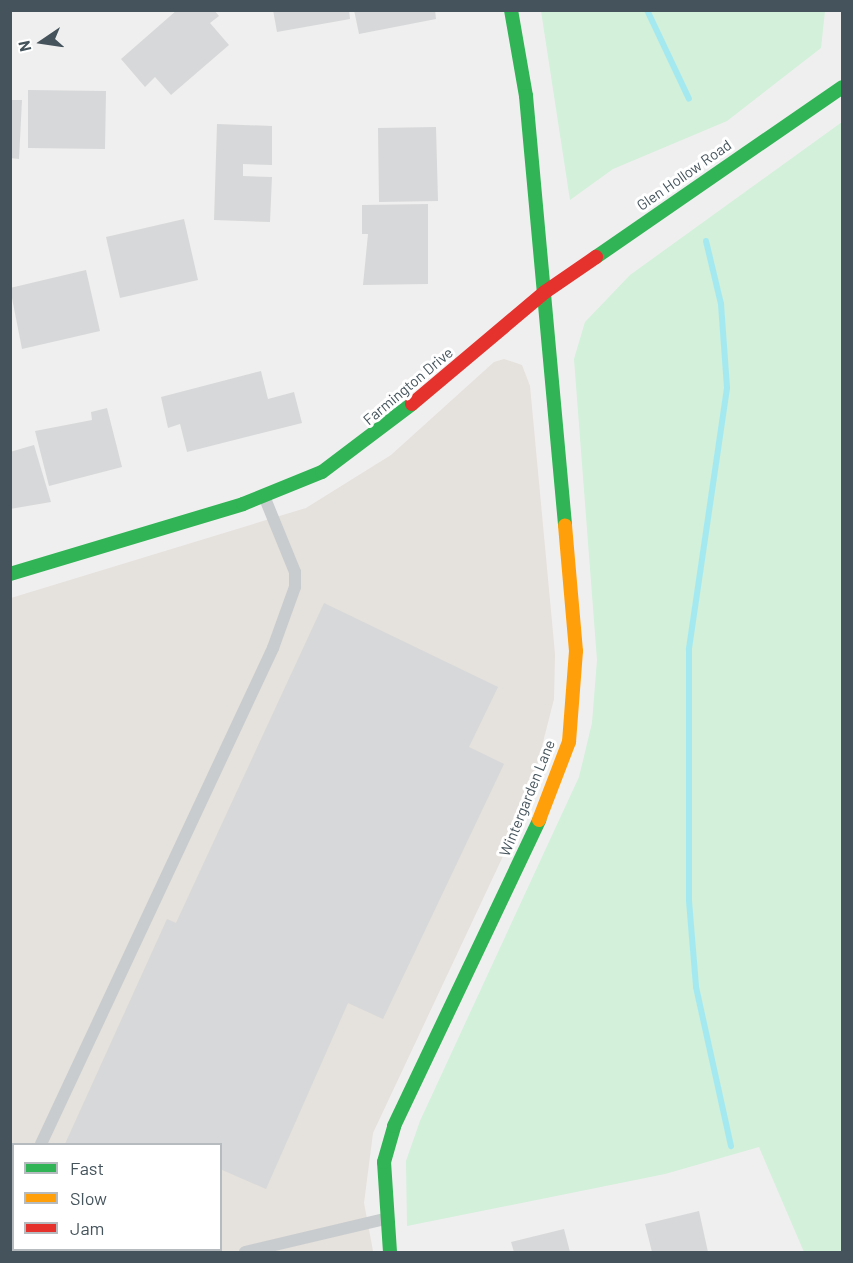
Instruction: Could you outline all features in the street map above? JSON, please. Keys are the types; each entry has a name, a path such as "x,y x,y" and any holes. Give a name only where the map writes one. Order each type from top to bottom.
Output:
{"street":[{"path":"511,10 521,49 545,292"},
{"name":"Glen Hollow Road","path":"545,292 843,87"},
{"name":"Farmington Drive","path":"10,574 264,495 322,472 362,446 545,292"},
{"name":"Wintergarden Lane","path":"390,1252 384,1162 394,1126 541,815 569,742 576,651 545,292"}],"lane":[{"path":"41,1143 273,648 295,587 295,572 264,495"},
{"path":"245,1252 386,1219"}],"shaded area":[{"path":"504,359 522,365 530,386 555,654 554,699 527,805 373,1133 364,1203 373,1251 11,1252 11,598 306,508 391,455 494,362"}],"green space":[{"path":"541,10 825,11 821,48 727,121 613,169 570,200"},
{"path":"842,122 842,1252 804,1252 759,1147 665,1174 407,1226 406,1161 420,1121 579,777 592,723 597,660 574,359 585,322 630,275"}],"building":[{"path":"177,10 214,10 219,16 210,23 229,45 171,95 155,77 145,87 121,59"},
{"path":"273,10 349,10 350,19 277,32"},
{"path":"354,10 435,10 436,19 359,34"},
{"path":"28,90 106,91 105,149 28,148"},
{"path":"10,100 22,100 19,159 10,158"},
{"path":"217,124 272,126 272,165 243,164 243,176 272,177 270,222 214,220"},
{"path":"436,127 438,201 379,202 378,128"},
{"path":"428,204 428,284 363,285 368,234 362,234 362,205"},
{"path":"184,219 198,280 120,298 106,237"},
{"path":"86,270 100,331 22,349 10,288"},
{"path":"261,371 268,399 294,392 302,423 187,452 180,424 168,428 161,397"},
{"path":"107,408 122,467 49,486 35,431 92,420 91,412"},
{"path":"34,445 51,502 10,509 10,452"},
{"path":"324,603 498,687 469,747 504,764 383,1019 348,1003 266,1189 222,1170 222,1143 65,1143 167,919 176,923"},
{"path":"699,1211 708,1252 652,1252 645,1224"},
{"path":"12,1228 12,1251 80,1251 10,1252"},
{"path":"564,1229 570,1252 514,1252 511,1242"}],"waterway":[{"path":"647,10 689,99"},
{"path":"706,241 721,304 727,388 689,649 689,901 696,987 731,1146"}],"traffic: fast":[{"path":"511,10 526,96 565,525"},
{"path":"596,257 842,87"},
{"path":"10,574 243,504 322,472 412,404"},
{"path":"390,1252 384,1162 394,1126 539,820"}],"traffic: slow":[{"path":"539,820 569,742 576,651 565,525"}],"traffic: jam":[{"path":"412,404 545,292 596,257"}]}
